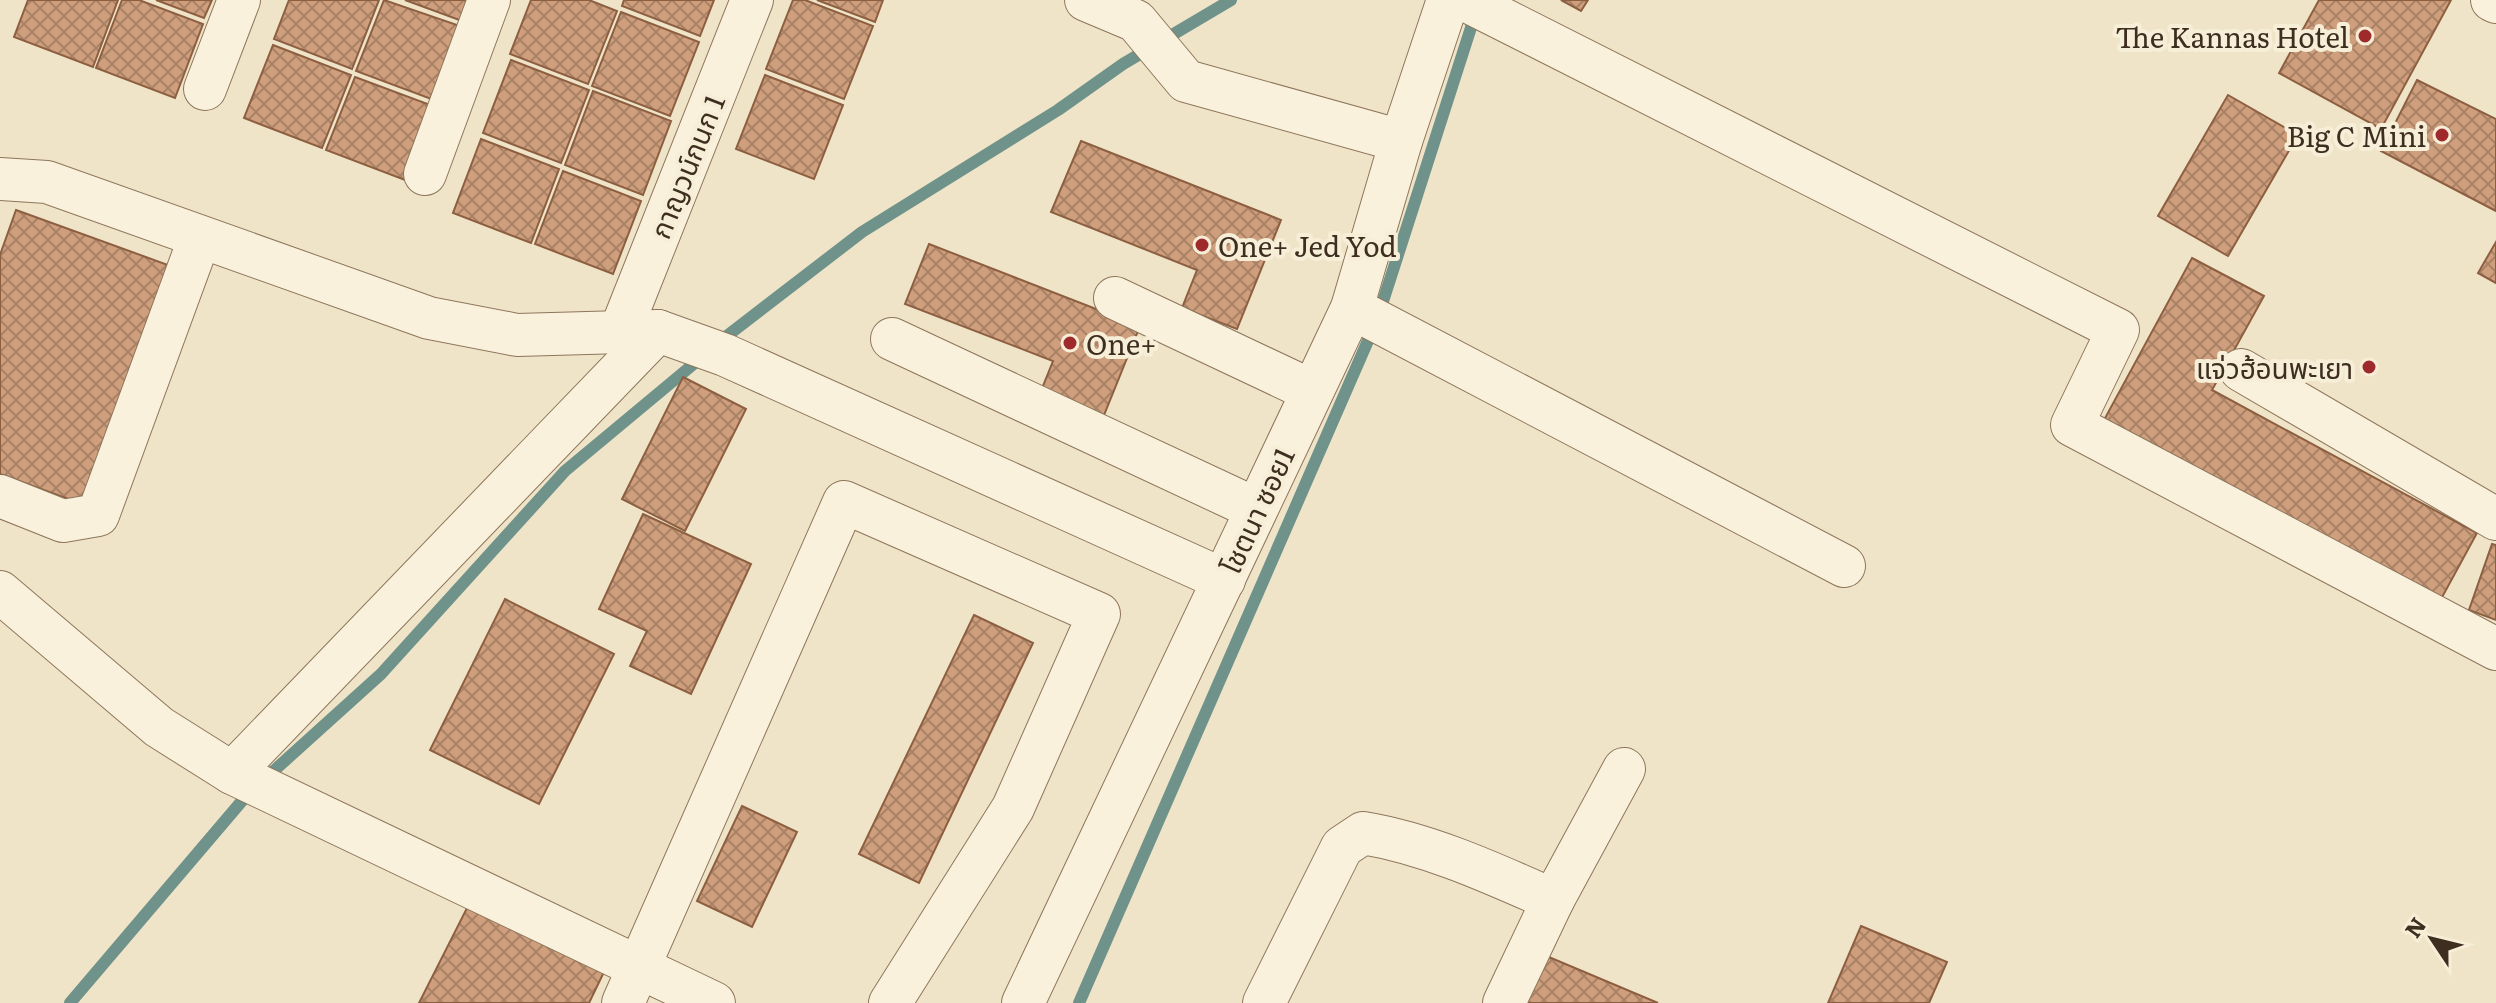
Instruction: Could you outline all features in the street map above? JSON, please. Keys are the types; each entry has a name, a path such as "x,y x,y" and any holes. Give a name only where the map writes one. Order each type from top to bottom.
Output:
{"street":[{"path":"205,89 239,0"},
{"path":"425,174 489,0"},
{"name":"กาญวน์กนก 1","path":"639,331 752,0"},
{"path":"1086,0 1136,21 1186,81 1401,141"},
{"name":"โชตนา ซอย1","path":"1023,1003 1352,308 1401,141 1448,0"},
{"path":"1465,0 2118,330 2072,425 2496,649"},
{"path":"0,179 47,182 429,318 517,335 639,331 725,355 1224,580"},
{"path":"0,496 63,521 98,515 200,237"},
{"path":"1115,298 1312,391"},
{"path":"1352,308 1844,566"},
{"path":"232,773 639,331"},
{"path":"892,339 1256,509"},
{"path":"2241,370 2496,519"},
{"path":"631,985 844,502 1099,614 1013,808 890,1003"},
{"path":"0,592 159,727 232,773 631,985 714,1003"},
{"path":"1504,1003 1553,900 1624,769"},
{"path":"1264,1003 1342,847 1363,833 1390,838 1485,870 1553,900"}],"building":[{"path":"28,0 118,0 93,67 14,37"},
{"path":"122,0 139,0 203,24 175,98 96,68"},
{"path":"156,0 212,0 204,18"},
{"path":"289,0 379,0 352,69 274,39"},
{"path":"384,0 463,27 434,100 356,71"},
{"path":"405,0 470,0 462,21"},
{"path":"531,0 589,0 617,11 588,84 510,54"},
{"path":"624,0 714,0 700,36 622,6"},
{"path":"793,0 805,0 873,26 844,99 766,69"},
{"path":"817,0 883,0 875,22"},
{"path":"1561,0 1588,0 1581,11"},
{"name":"The Kannas Hotel","path":"2319,0 2451,0 2381,129 2279,73"},
{"path":"621,12 699,42 670,116 592,86"},
{"path":"273,45 351,75 322,148 244,118"},
{"path":"511,60 589,90 561,163 483,133"},
{"path":"765,75 843,105 814,179 736,149"},
{"path":"355,77 433,106 405,180 326,150"},
{"name":"Big C Mini","path":"2417,80 2496,119 2496,211 2381,151"},
{"path":"593,91 671,121 643,195 565,165"},
{"path":"2228,95 2298,135 2228,256 2158,216"},
{"path":"481,139 559,169 531,243 453,213"},
{"name":"One+ Jed Yod","path":"1081,141 1281,220 1237,329 1182,308 1197,270 1051,212"},
{"path":"563,171 641,201 613,274 535,244"},
{"path":"16,210 168,265 82,504 0,474 0,255"},
{"path":"2496,242 2496,283 2478,273"},
{"name":"One+","path":"929,244 1140,326 1100,425 1037,401 1053,361 905,304"},
{"path":"2192,258 2264,296 2212,390 2477,533 2440,601 2104,420"},
{"path":"683,377 746,409 685,531 622,499"},
{"path":"643,514 751,564 691,694 630,666 647,631 599,609"},
{"path":"2492,544 2496,545 2496,620 2469,610"},
{"path":"505,599 614,654 539,804 430,750"},
{"path":"974,615 1033,643 919,883 859,854"},
{"path":"742,806 797,832 752,927 697,901"},
{"path":"469,904 604,972 589,1003 419,1003"},
{"path":"1861,926 1947,962 1929,1003 1828,1003"},
{"path":"1544,955 1658,1003 1524,1003"}],"waterway":[{"path":"719,342 862,232 1058,110 1123,64 1231,0"},
{"path":"1079,1003 1377,320 1476,12"},
{"path":"70,1003 247,795 381,674 565,471 702,357"}],"place":[{"name":"The Kannas Hotel","path":"2365,36"},
{"name":"Big C Mini","path":"2442,135"},
{"name":"One+ Jed Yod","path":"1202,245"},
{"name":"One+","path":"1070,343"},
{"name":"แจ่วฮ้อนพะเยา","path":"2369,367"}]}
